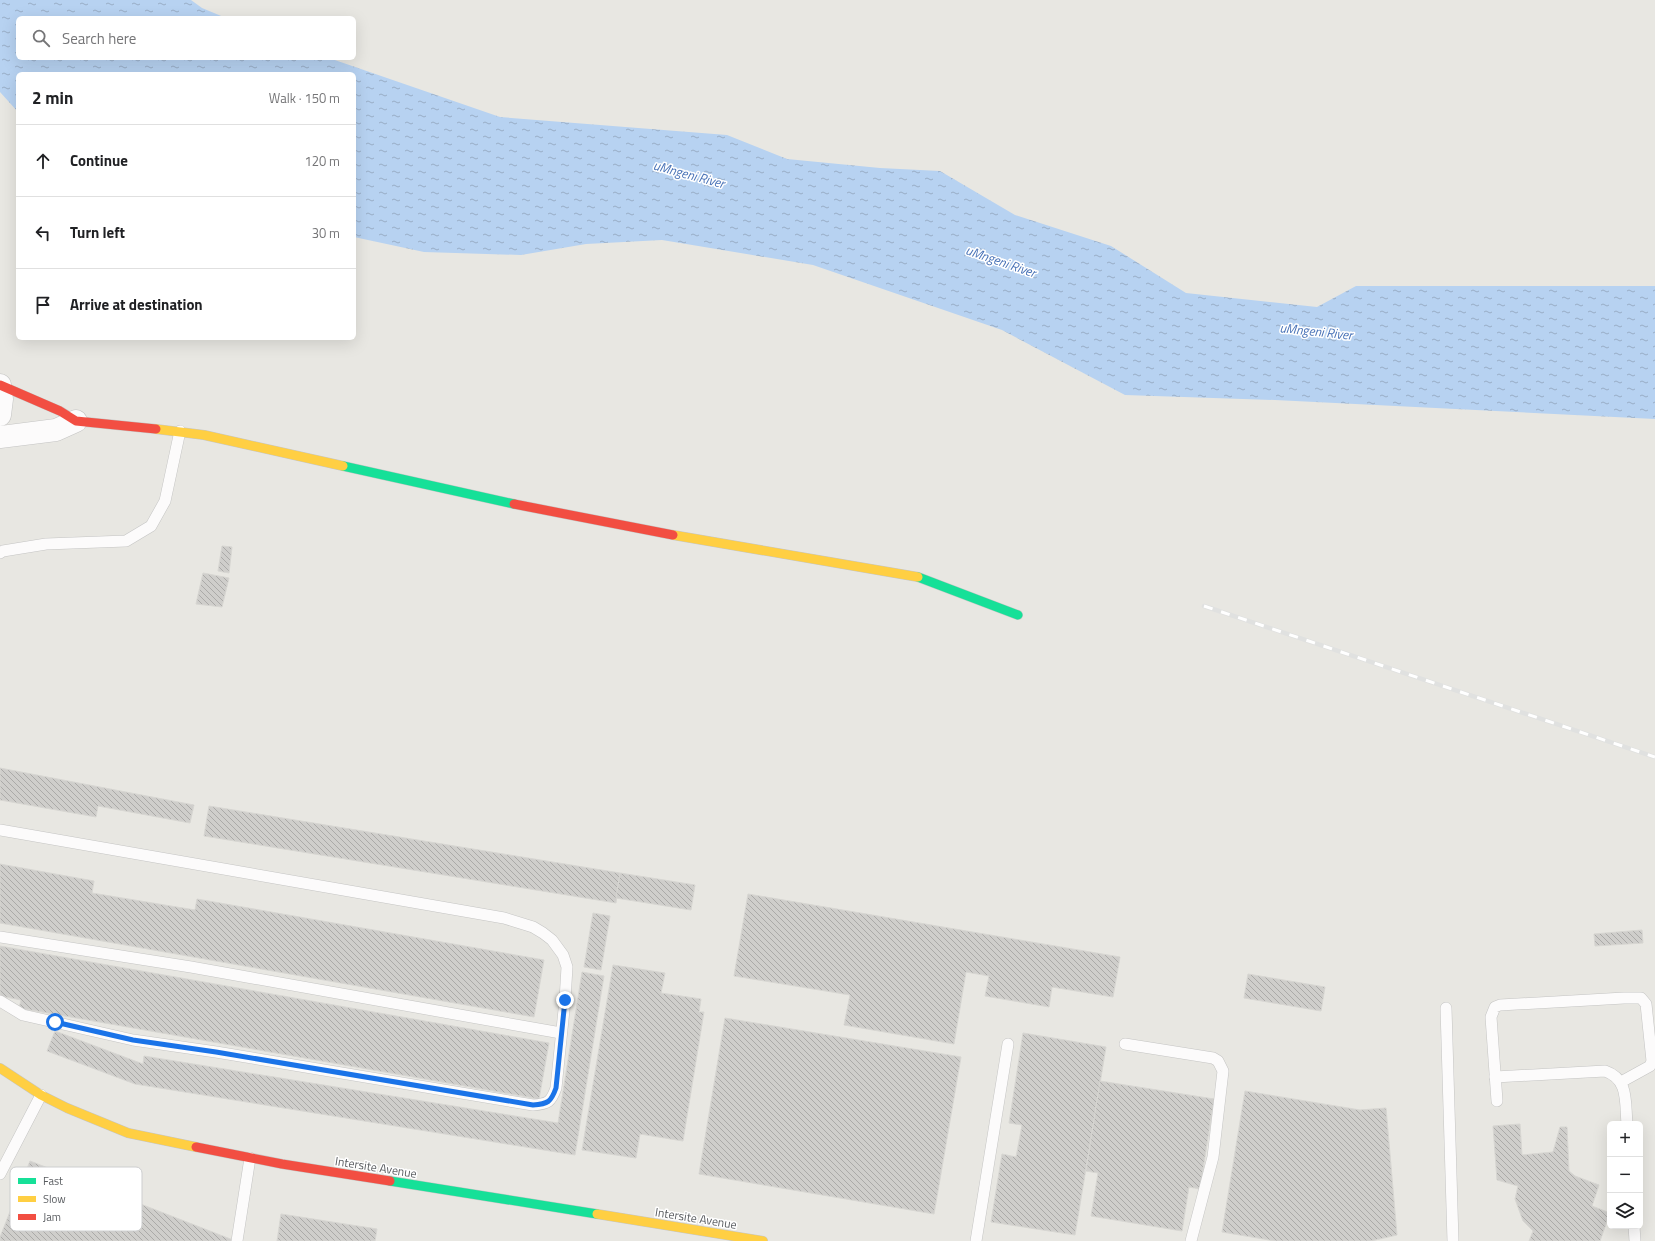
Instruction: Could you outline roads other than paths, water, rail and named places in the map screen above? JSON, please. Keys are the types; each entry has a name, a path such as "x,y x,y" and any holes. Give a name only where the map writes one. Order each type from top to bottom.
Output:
{"street":[{"path":"0,385 2,399 0,415"},
{"path":"0,385 60,411 76,421 180,431 481,497 632,528 916,576 1018,615"},
{"path":"0,437 56,430 76,421"},
{"name":"Intersite Avenue","path":"0,1068 41,1095 67,1108 128,1133 282,1164 763,1241"}],"lane":[{"path":"0,553 3,550 46,544 126,541 151,526 165,501 180,431"},
{"path":"0,830 504,918 533,927 552,940 563,955 567,966 556,1088 552,1098 544,1105 533,1105 216,1052 133,1040 22,1015 0,1001"},
{"path":"0,937 199,968 561,1033"},
{"path":"1497,1101 1491,1017 1495,1007 1515,1004 1641,998 1646,1004 1652,1061 1650,1066 1621,1082"},
{"path":"1446,1008 1452,1241"},
{"path":"976,1241 1008,1044"},
{"path":"1125,1044 1213,1058 1218,1061 1223,1071 1213,1158 1191,1241"},
{"path":"1495,1077 1605,1071 1613,1074 1624,1087 1627,1121"},
{"path":"0,1174 41,1095"},
{"path":"237,1241 250,1158"},
{"path":"1634,1229 1635,1241"}],"water":[{"name":"uMngeni River","path":"0,0 191,0 202,8 221,16 16,16 16,60 335,60 500,117 727,135 787,159 880,168 940,171 1015,215 1111,246 1186,293 1317,307 1356,286 1655,286 1655,419 1275,400 1125,395 1002,330 813,265 662,240 586,244 521,255 424,252 356,237 356,72 16,72 16,110 0,92"}],"railway":[{"path":"1204,606 1655,757"}]}
